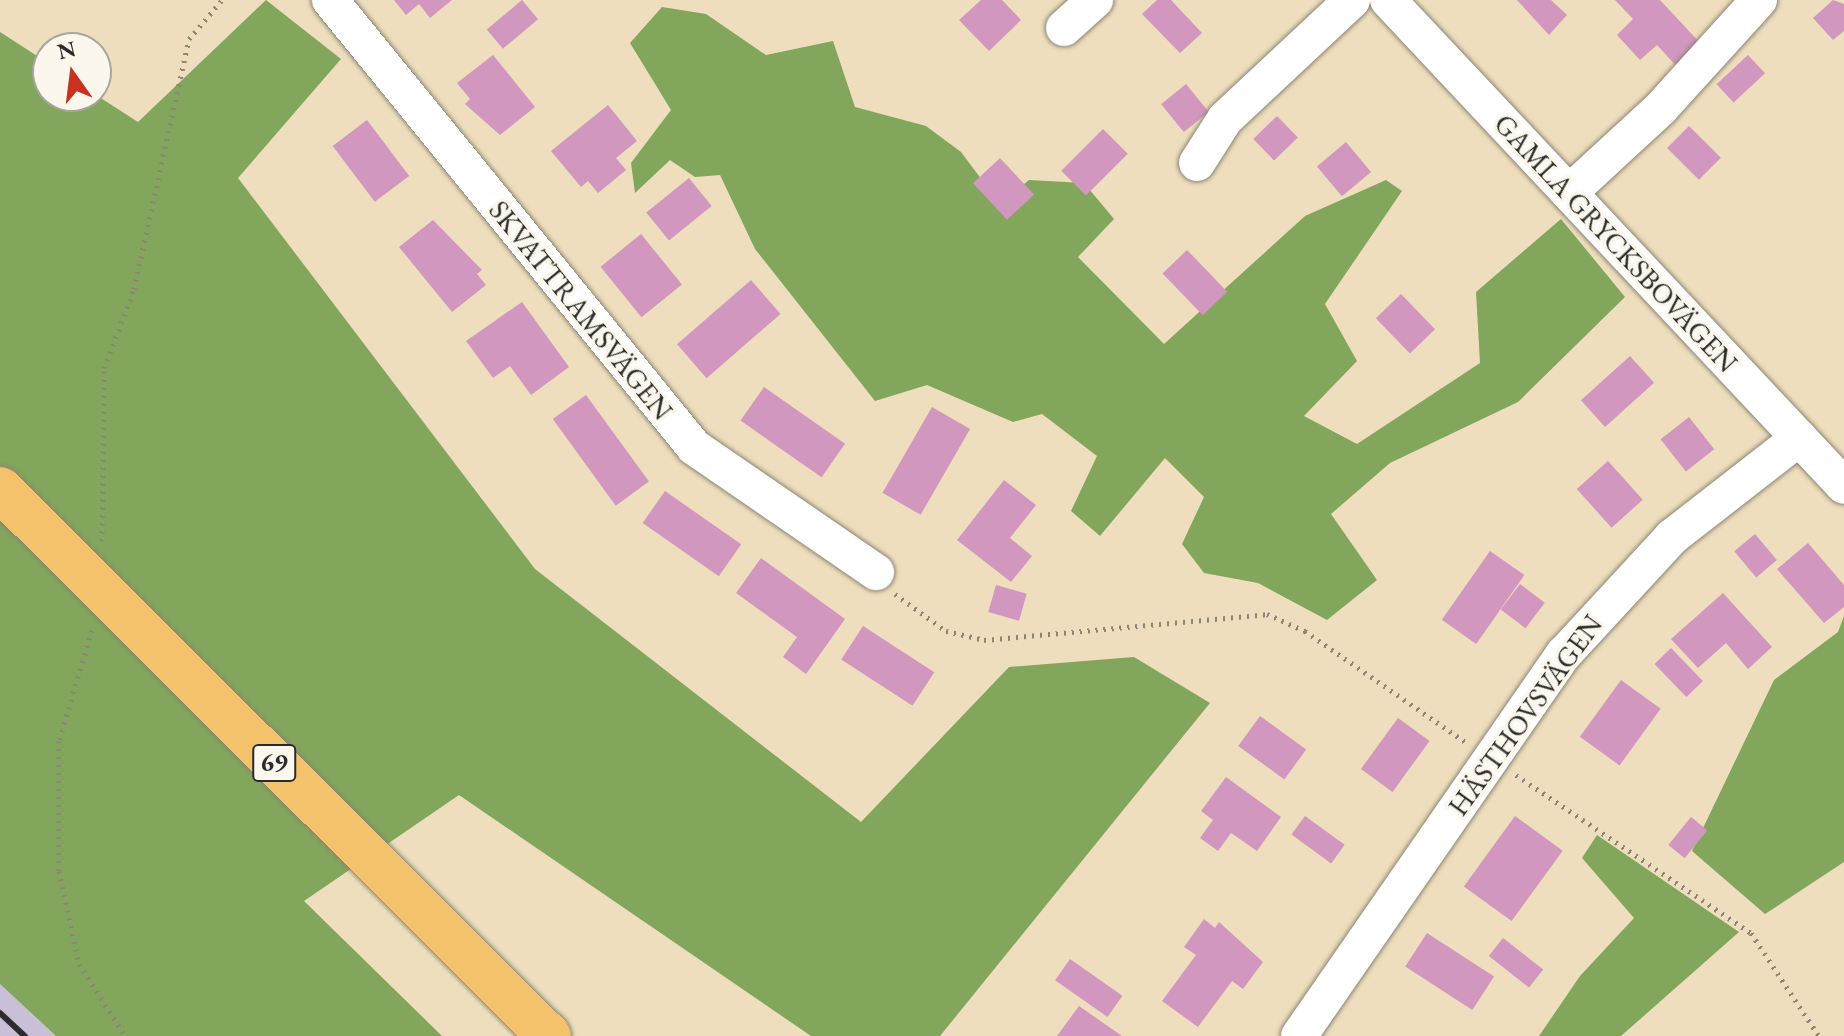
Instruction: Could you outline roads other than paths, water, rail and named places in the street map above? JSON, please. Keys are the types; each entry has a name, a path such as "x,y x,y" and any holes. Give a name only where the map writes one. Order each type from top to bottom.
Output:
{"main road":[{"name":"69","path":"0,489 549,1036"}],"street":[{"name":"SKVATTRAMSVÄGEN","path":"330,0 694,447 876,572"},
{"path":"1064,28 1095,0"},
{"path":"1197,163 1225,119 1352,0"},
{"name":"GAMLA GRYCKSBOVÄGEN","path":"1388,0 1844,486"},
{"path":"1569,193 1661,108 1759,0"},
{"name":"HÄSTHOVSVÄGEN","path":"1299,1036 1489,758 1614,596 1672,537 1799,438"}],"railway":[{"path":"0,1013 25,1036"}]}
